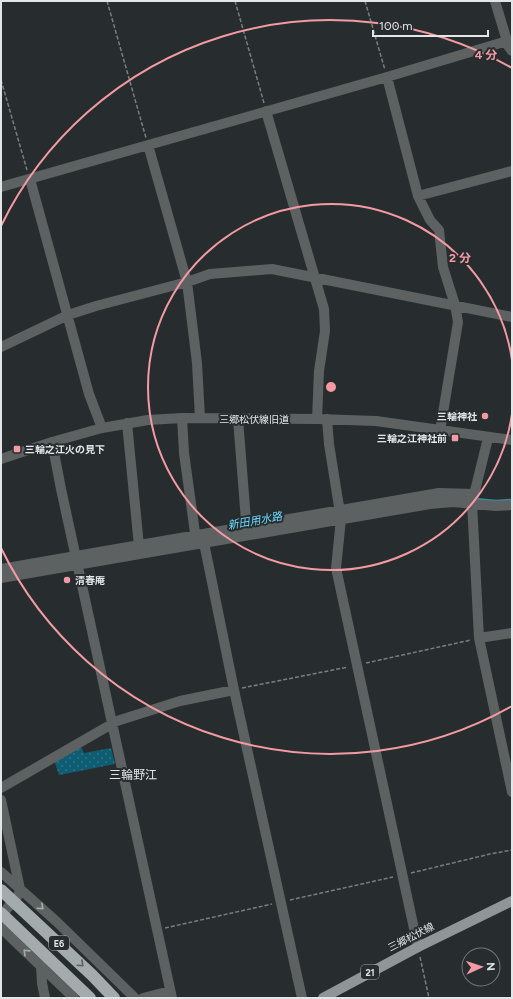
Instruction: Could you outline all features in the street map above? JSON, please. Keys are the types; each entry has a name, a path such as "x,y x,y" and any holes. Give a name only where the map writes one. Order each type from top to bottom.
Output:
{"highway":[{"name":"E6","path":"1,890 92,975 114,998"},
{"name":"E6","path":"1,913 90,998"}],"main road":[{"name":"三郷松伏線","path":"324,998 418,947 512,901"}],"street":[{"path":"1,187 387,77 509,45 495,1"},
{"path":"387,77 418,196 430,220 439,230 443,267 455,305 458,322 440,431"},
{"path":"266,111 324,309 325,331 319,371 322,419 329,444 340,514 336,568 418,947"},
{"path":"148,145 187,282 197,363 200,418"},
{"path":"418,196 512,171"},
{"path":"30,179 89,394 102,428"},
{"path":"1,347 68,315 96,306 187,282 210,274 272,269 512,317"},
{"path":"182,418 184,453 198,540 234,690 302,998"},
{"name":"三郷松伏線旧道","path":"1,459 52,442 102,428 148,420 182,418 376,421 451,433 512,440"},
{"path":"238,419 247,531"},
{"path":"127,423 139,546"},
{"path":"488,438 473,498 479,638 512,792"},
{"path":"52,442 171,994 143,998"},
{"path":"1,569 77,560 198,540 340,514 439,493 473,498 496,506 512,505"},
{"path":"1,578 139,546 198,540"},
{"path":"479,638 512,633"},
{"path":"1,788 112,724 180,701 234,690"},
{"path":"1,800 20,889 19,894 1,916"},
{"path":"1,872 57,922 135,998"},
{"path":"1,928 74,998"},
{"path":"41,966 45,998"},
{"path":"110,998 123,986"}],"path":[{"path":"107,1 148,145"},
{"path":"235,1 266,111"},
{"path":"365,1 387,77"},
{"path":"1,80 30,179"},
{"path":"451,433 456,411 475,414"},
{"path":"157,929 354,885 402,876 512,850"},
{"path":"418,947 429,998"}],"shaded area":[{"path":"81,747 84,753 111,748 115,764 59,775 54,760"}],"waterway":[{"name":"新田用水路","path":"475,499 496,501 512,500"}],"place":[{"name":"三輪神社","path":"485,416"},
{"name":"三輪之江神社前","path":"455,438"},
{"name":"三輪之江火の見下","path":"17,449"},
{"name":"清春庵","path":"67,580"}],"district":[{"name":"三輪野江","path":"133,775"}]}
